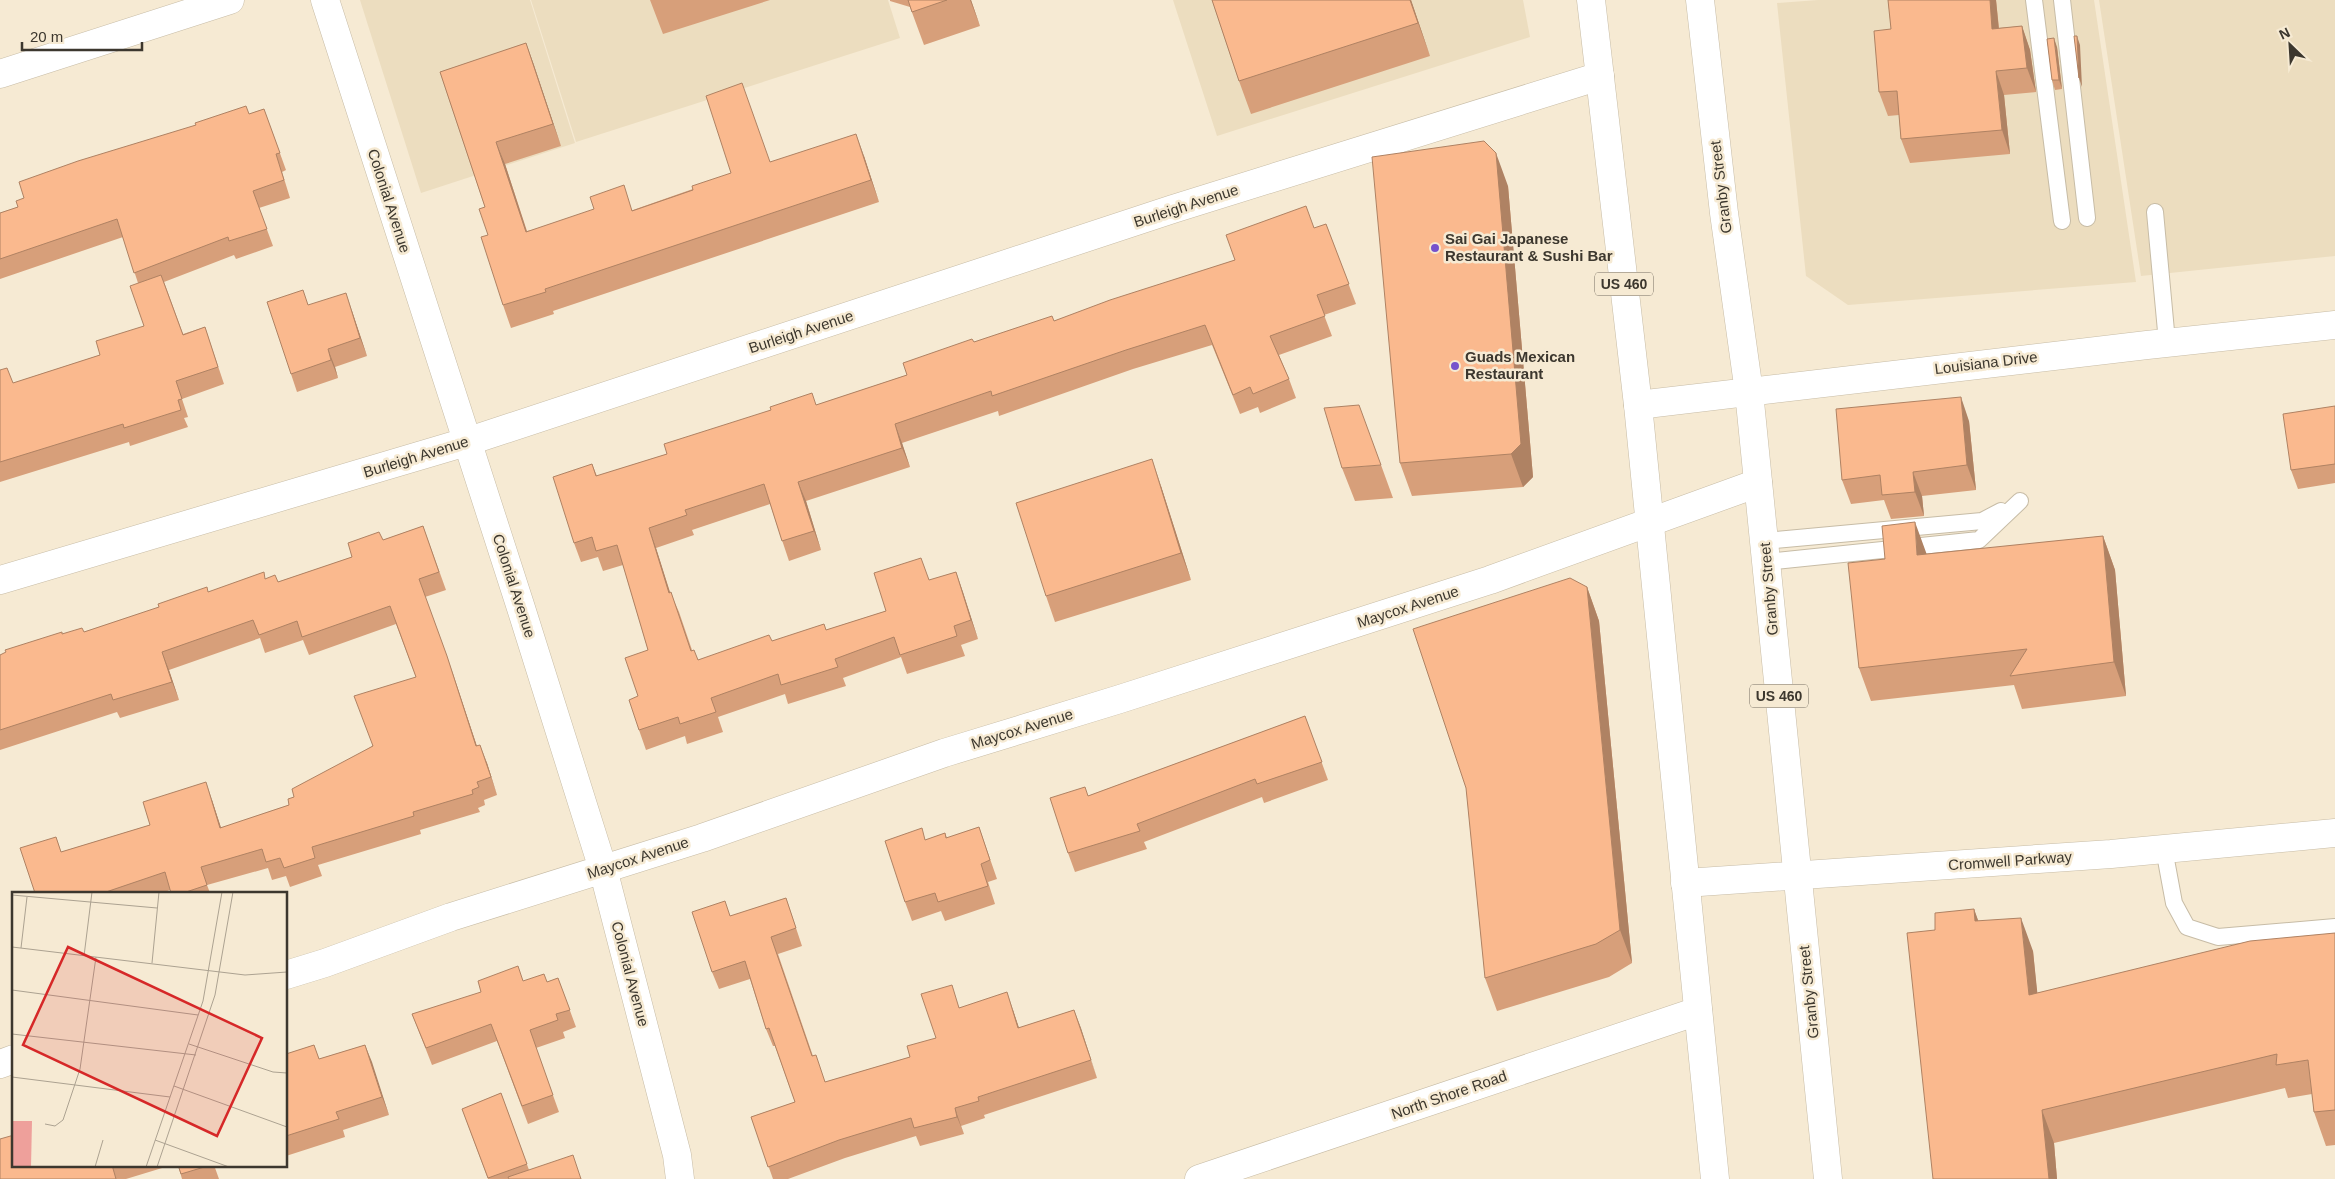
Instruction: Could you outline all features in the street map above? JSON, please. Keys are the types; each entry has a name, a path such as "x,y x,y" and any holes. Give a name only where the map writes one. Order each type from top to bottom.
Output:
{"street":[{"path":"0,74 190,6 230,0"},
{"name":"Colonial Avenue","path":"325,0 524,617 602,869 677,1155 680,1179"},
{"name":"US 460","path":"1591,0 1638,405 1715,1179"},
{"name":"Granby Street","path":"1700,0 1724,213 1749,392 1828,1179"},
{"name":"Burleigh Avenue","path":"0,580 466,442 1173,209 1600,76"},
{"name":"Louisiana Drive","path":"1638,405 2167,342 2335,325"},
{"name":"Maycox Avenue","path":"288,974 325,963 451,916 702,838 944,753 1120,699 1482,583 1758,483"},
{"name":"Cromwell Parkway","path":"1685,883 2164,849 2335,832"},
{"name":"North Shore Road","path":"1199,1179 1698,1011"},
{"path":"0,1064 12,1060"}],"lane":[{"path":"2034,0 2062,221"},
{"path":"2062,0 2088,218"},
{"path":"2155,212 2167,342"},
{"path":"1765,552 1979,540 2020,501"},
{"path":"2164,849 2174,902 2187,926 2218,937 2335,927"}],"shaded area":[{"path":"360,0 530,0 575,143 421,193"},
{"path":"531,0 888,0 900,38 576,142"},
{"path":"1173,0 1523,0 1530,37 1217,136"},
{"path":"1818,0 2094,0 2136,282 1848,305 1806,276 1777,3"},
{"path":"2099,0 2335,0 2335,256 2141,276"}],"building":[{"path":"908,0 947,0 912,12"},
{"path":"1212,0 1410,0 1418,23 1239,81"},
{"path":"1888,0 1990,0 1992,29 2022,26 2027,68 1996,71 2002,130 1901,139 1897,91 1879,92 1874,31 1891,29"},
{"path":"2074,36 2077,36 2079,78"},
{"path":"2054,38 2059,80 2052,80 2047,39"},
{"path":"526,43 553,124 496,142 526,232 594,209 590,197 624,185 632,211 693,190 692,186 731,173 706,96 742,83 770,162 856,134 871,180 545,289 546,292 503,305 481,237 488,235 479,209 485,207 440,72"},
{"path":"246,106 249,114 264,109 280,153 276,154 284,180 253,191 267,229 229,241 228,237 134,273 117,219 0,259 0,213 18,207 16,201 24,198 19,182 78,161 196,125 195,123"},
{"path":"1484,141 1496,153 1521,444 1511,454 1400,463 1372,157"},
{"path":"1306,206 1314,228 1326,224 1349,284 1317,295 1325,316 1270,336 1289,379 1253,394 1250,387 1233,395 1205,325 992,396 991,391 895,424 902,448 798,482 814,531 782,541 764,484 685,510 687,515 649,528 669,593 671,592 691,651 694,650 698,660 769,635 772,641 824,624 826,630 886,611 874,573 921,558 929,580 956,572 971,620 954,626 957,636 900,655 894,637 835,659 838,667 781,685 778,674 711,698 716,712 680,724 678,717 639,730 629,700 638,696 625,658 648,650 617,545 596,551 592,537 574,543 553,477 592,464 596,476 667,454 664,444 771,410 770,407 812,393 816,405 907,375 903,363 972,339 974,342 1052,316 1054,321 1110,300 1235,260 1226,235"},
{"path":"161,275 183,335 205,327 218,367 176,381 182,399 178,400 181,410 124,428 123,424 0,462 0,370 7,368 13,383 100,355 96,341 144,326 130,286"},
{"path":"303,290 308,305 346,293 360,338 328,349 331,360 291,374 267,302"},
{"path":"1961,397 1967,465 1913,472 1915,492 1882,495 1880,475 1842,480 1836,409"},
{"path":"1359,405 1381,465 1342,468 1324,408"},
{"path":"2335,406 2335,464 2291,470 2283,414"},
{"path":"1152,459 1181,553 1046,596 1016,503"},
{"path":"1915,522 1917,555 2103,536 2114,662 2010,676 2027,649 1859,668 1848,563 1885,559 1882,526"},
{"path":"423,526 439,572 419,579 447,656 476,746 480,745 491,777 477,782 479,787 472,790 473,794 413,812 414,816 312,847 315,858 284,868 280,858 266,862 262,849 201,867 207,885 186,892 171,892 165,872 106,892 35,892 20,848 56,837 61,852 150,825 143,802 206,782 220,828 289,805 288,799 294,797 292,789 373,746 354,696 416,677 390,606 302,637 297,621 259,635 253,620 162,652 172,682 113,700 111,694 0,730 0,655 6,652 5,650 62,632 62,634 82,628 84,632 159,607 158,604 207,587 208,592 264,572 265,579 275,575 278,582 352,557 348,543 379,532 383,540"},
{"path":"1570,578 1587,587 1620,930 1596,944 1485,978 1466,788 1413,629"},
{"path":"1305,716 1322,762 1257,784 1255,779 1137,824 1140,831 1068,853 1050,798 1085,787 1088,796"},
{"path":"979,827 990,860 981,864 988,886 938,902 935,893 905,902 885,841 922,828 925,840 945,833 946,838"},
{"path":"786,898 796,928 771,937 812,1056 816,1055 825,1082 910,1057 907,1046 936,1038 921,994 952,985 959,1008 1007,992 1018,1028 1074,1010 1091,1060 978,1097 979,1101 955,1108 957,1117 914,1128 911,1118 839,1140 768,1167 751,1117 795,1102 769,1028 766,1029 745,961 712,972 692,912 725,901 730,916"},
{"path":"1974,909 1975,921 2021,918 2029,995 2250,941 2335,933 2335,1110 2314,1112 2308,1060 2276,1065 2277,1054 2042,1110 2049,1179 1933,1179 1907,933 1935,930 1935,913"},
{"path":"518,966 523,981 544,974 547,982 558,978 570,1010 556,1014 558,1020 530,1030 553,1095 522,1106 491,1024 426,1048 412,1014 481,992 478,981"},
{"path":"314,1045 319,1059 365,1045 382,1097 336,1112 339,1119 288,1135 288,1053"},
{"path":"501,1093 527,1164 488,1178 462,1109"},
{"path":"12,1136 12,1166 112,1166 116,1179 0,1179 0,1139"},
{"path":"573,1155 581,1179 509,1179 508,1177"},
{"path":"178,1166 208,1166 181,1174"}],"place":[{"name":"Sai Gai Japanese Restaurant & Sushi Bar","path":"1435,248"},
{"name":"Guads Mexican Restaurant","path":"1455,366"}]}
